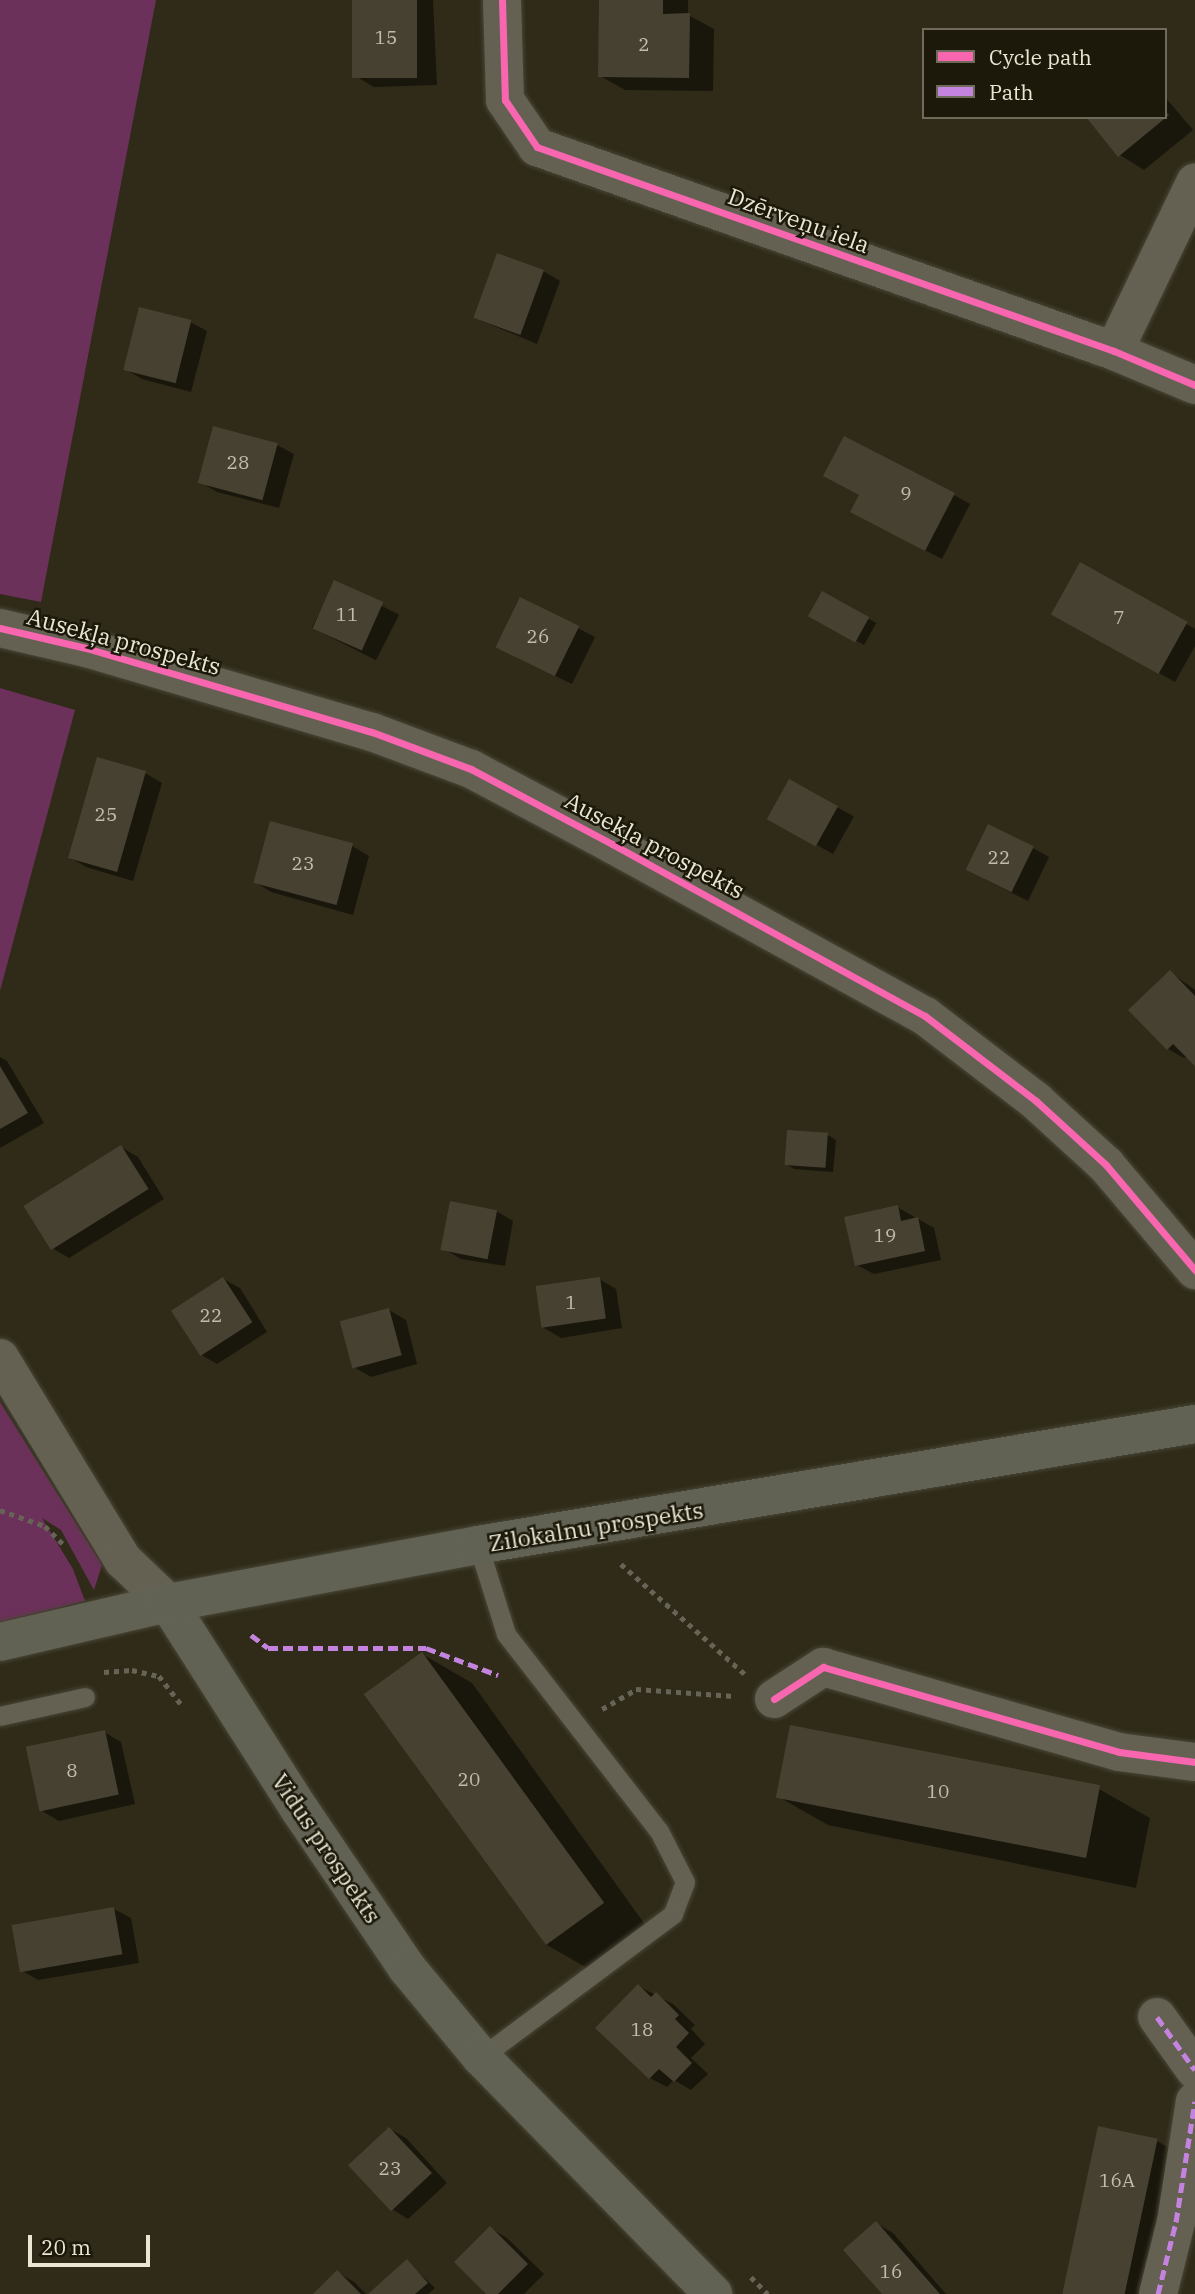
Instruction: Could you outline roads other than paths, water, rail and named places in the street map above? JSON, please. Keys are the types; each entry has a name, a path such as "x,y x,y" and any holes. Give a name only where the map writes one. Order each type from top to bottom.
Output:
{"main road":[{"name":"Zilokalnu prospekts","path":"0,1642 168,1603 478,1545 1195,1424"},
{"name":"Vidus prospekts","path":"168,1603 300,1810 407,1968 481,2057 713,2294"}],"street":[{"name":"Dzērveņu iela","path":"502,0 505,100 537,147 1114,351 1195,385"},
{"path":"1114,351 1195,183"},
{"name":"Ausekļa prospekts","path":"0,628 86,648 372,732 471,769 612,844 925,1016 1036,1101 1106,1165 1195,1270"},
{"name":"Vidus prospekts","path":"0,1358 123,1560 168,1603"},
{"path":"774,1699 823,1667 1119,1752 1195,1762"},
{"path":"1157,2017 1195,2070"},
{"path":"1158,2294 1176,2222 1195,2101"}],"lane":[{"path":"478,1545 506,1634 659,1831 685,1882 673,1914 481,2057"},
{"path":"0,1716 85,1697"}]}
